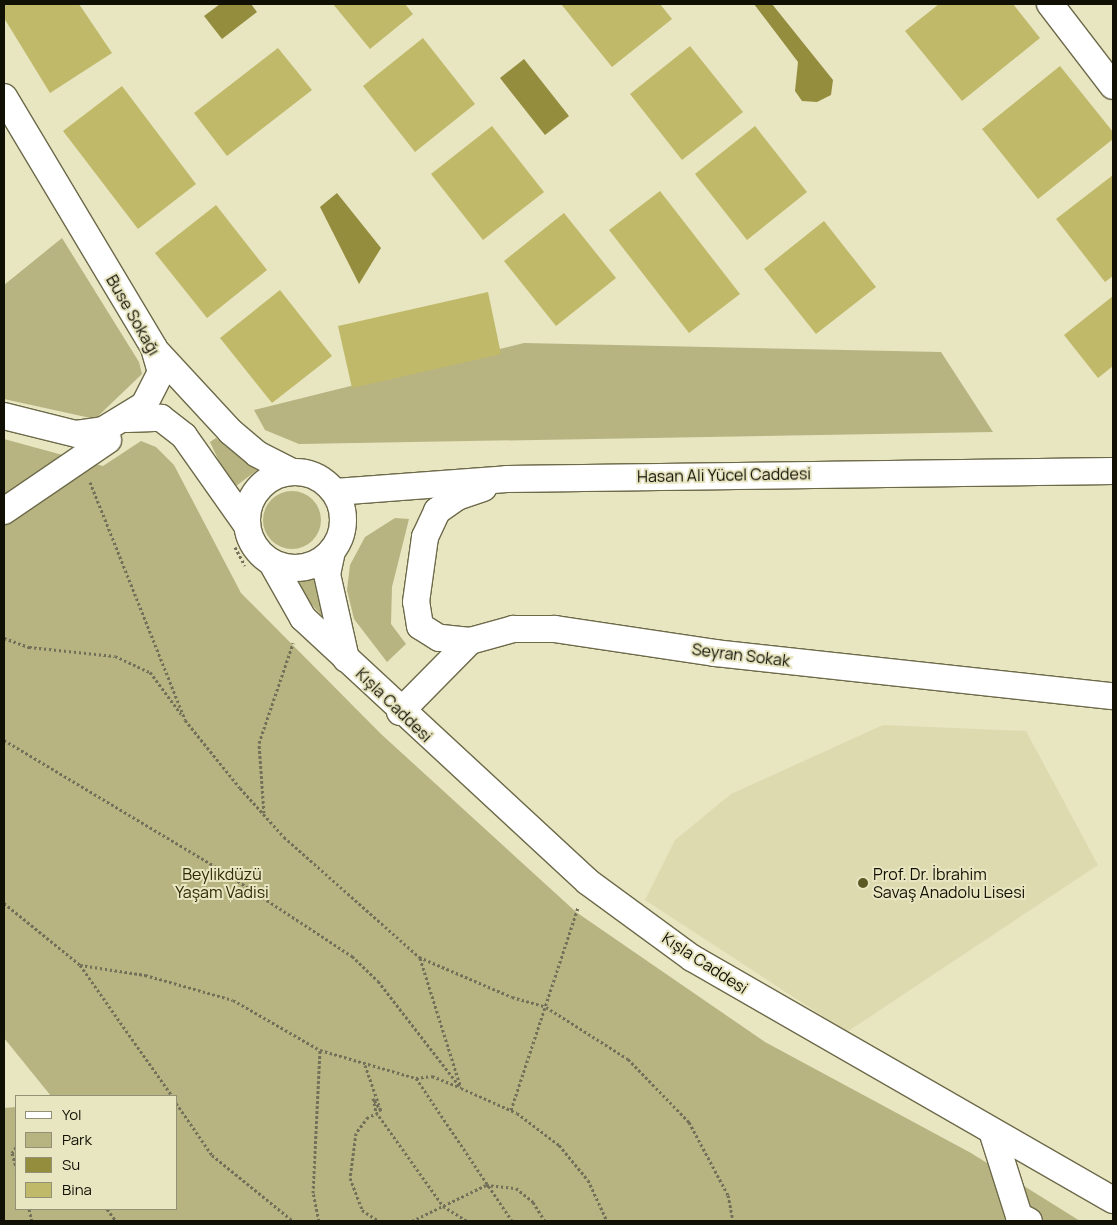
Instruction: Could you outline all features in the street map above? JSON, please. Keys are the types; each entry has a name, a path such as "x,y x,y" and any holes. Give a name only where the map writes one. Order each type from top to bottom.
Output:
{"street":[{"path":"1050,4 1113,86"},
{"name":"Buse Sokağı","path":"4,98 154,348 161,372 158,383 144,405 126,418 103,430 76,434 4,416"},
{"path":"154,348 231,432 257,454 290,471 310,473 335,492 344,522 332,551 327,574 346,658"},
{"path":"126,418 161,418 184,436 246,524 259,553 272,563 304,567 332,551"},
{"path":"4,512 108,440"},
{"path":"246,524 254,492 265,481 290,471"},
{"name":"Hasan Ali Yücel Caddesi","path":"335,492 507,479 1109,478"},
{"path":"470,641 439,638 420,626 416,602 425,537 437,511 456,497 507,479"},
{"name":"Kışla Caddesi","path":"272,563 302,618 346,658 400,712 588,882 692,958 1113,1200"},
{"name":"Seyran Sokak","path":"400,712 470,641 512,628 554,629 715,653 1113,696"},
{"path":"992,1132 1019,1216 1029,1221"}],"path":[{"path":"82,458 185,720"},
{"path":"264,814 258,743 302,618"},
{"path":"4,638 30,647 115,656 150,672 185,720 264,814 420,958 512,998 546,1007 628,1059 690,1122 728,1195 733,1221"},
{"path":"4,740 329,938 378,981 461,1088"},
{"path":"511,1110 588,882"},
{"path":"4,904 80,965 171,1095"},
{"path":"420,958 461,1088"},
{"path":"80,965 145,975 233,1000 320,1050 365,1065 416,1078 432,1076 511,1110 559,1145 588,1180 607,1221"},
{"path":"319,1221 313,1192 320,1050"},
{"path":"365,1065 381,1112"},
{"path":"416,1078 486,1185 512,1221"},
{"path":"381,1112 372,1098 376,1112 443,1206 467,1221"},
{"path":"178,1106 212,1155 294,1221"},
{"path":"379,1221 362,1210 350,1178 356,1133 368,1117 381,1112"},
{"path":"15,1148 12,1153 15,1164"},
{"path":"412,1221 486,1185 516,1188 533,1202 545,1221"},
{"path":"108,1210 116,1221"}],"shaded area":[{"name":"Prof. Dr. İbrahim Savaş Anadolu Lisesi","path":"883,725 1026,731 1098,865 847,1032 645,900 675,840 731,794"}],"green space":[{"path":"62,238 139,362 142,374 95,419 4,399 4,285"},
{"path":"524,343 941,352 993,432 299,444 265,430 254,410"},
{"path":"216,438 260,468 232,489 210,442"},
{"name":"Beylikdüzü Yaşam Vadisi","path":"4,439 103,466 141,441 156,447 174,465 241,593 381,734 576,912 765,1042 971,1153 1080,1221 4,1221 4,1108 15,1107 15,1210 178,1210 178,1095 50,1095 4,1038"},
{"path":"292,491 303,493 313,499 319,509 321,520 319,531 313,541 303,547 292,549 281,547 271,541 265,531 263,520 265,509 271,499 281,493"},
{"path":"395,518 409,519 392,587 391,624 406,644 387,662 354,619 347,590 350,565 365,537"},
{"path":"315,576 323,617 293,584"}],"water":[{"path":"220,4 251,4 257,12 222,39 204,16"},
{"path":"754,4 772,4 833,80 831,95 817,102 802,101 795,91 798,62"},
{"path":"524,59 569,116 545,135 500,78"},
{"path":"337,193 381,248 359,284 320,207"}],"building":[{"path":"4,4 79,4 112,53 50,93 4,18"},
{"path":"333,4 405,4 413,14 370,49"},
{"path":"561,4 660,4 672,19 612,67"},
{"path":"939,4 1013,4 1040,38 962,101 905,31"},
{"path":"423,38 475,104 415,152 363,86"},
{"path":"690,46 743,112 682,160 630,94"},
{"path":"278,48 312,90 227,156 194,113"},
{"path":"1060,66 1113,132 1113,139 1038,199 982,129"},
{"path":"122,86 196,184 138,229 63,131"},
{"path":"492,126 544,192 483,240 431,174"},
{"path":"755,126 807,192 747,240 695,174"},
{"path":"1113,175 1113,276 1105,282 1056,219"},
{"path":"660,191 740,294 689,333 609,230"},
{"path":"216,205 267,270 207,318 155,253"},
{"path":"564,213 616,278 556,326 504,261"},
{"path":"824,221 876,287 816,334 764,269"},
{"path":"280,290 332,356 272,403 220,338"},
{"path":"488,292 501,354 352,388 338,326"},
{"path":"1113,296 1113,366 1098,378 1064,335"}],"place":[{"name":"Prof. Dr. İbrahim Savaş Anadolu Lisesi","path":"863,883"}]}
